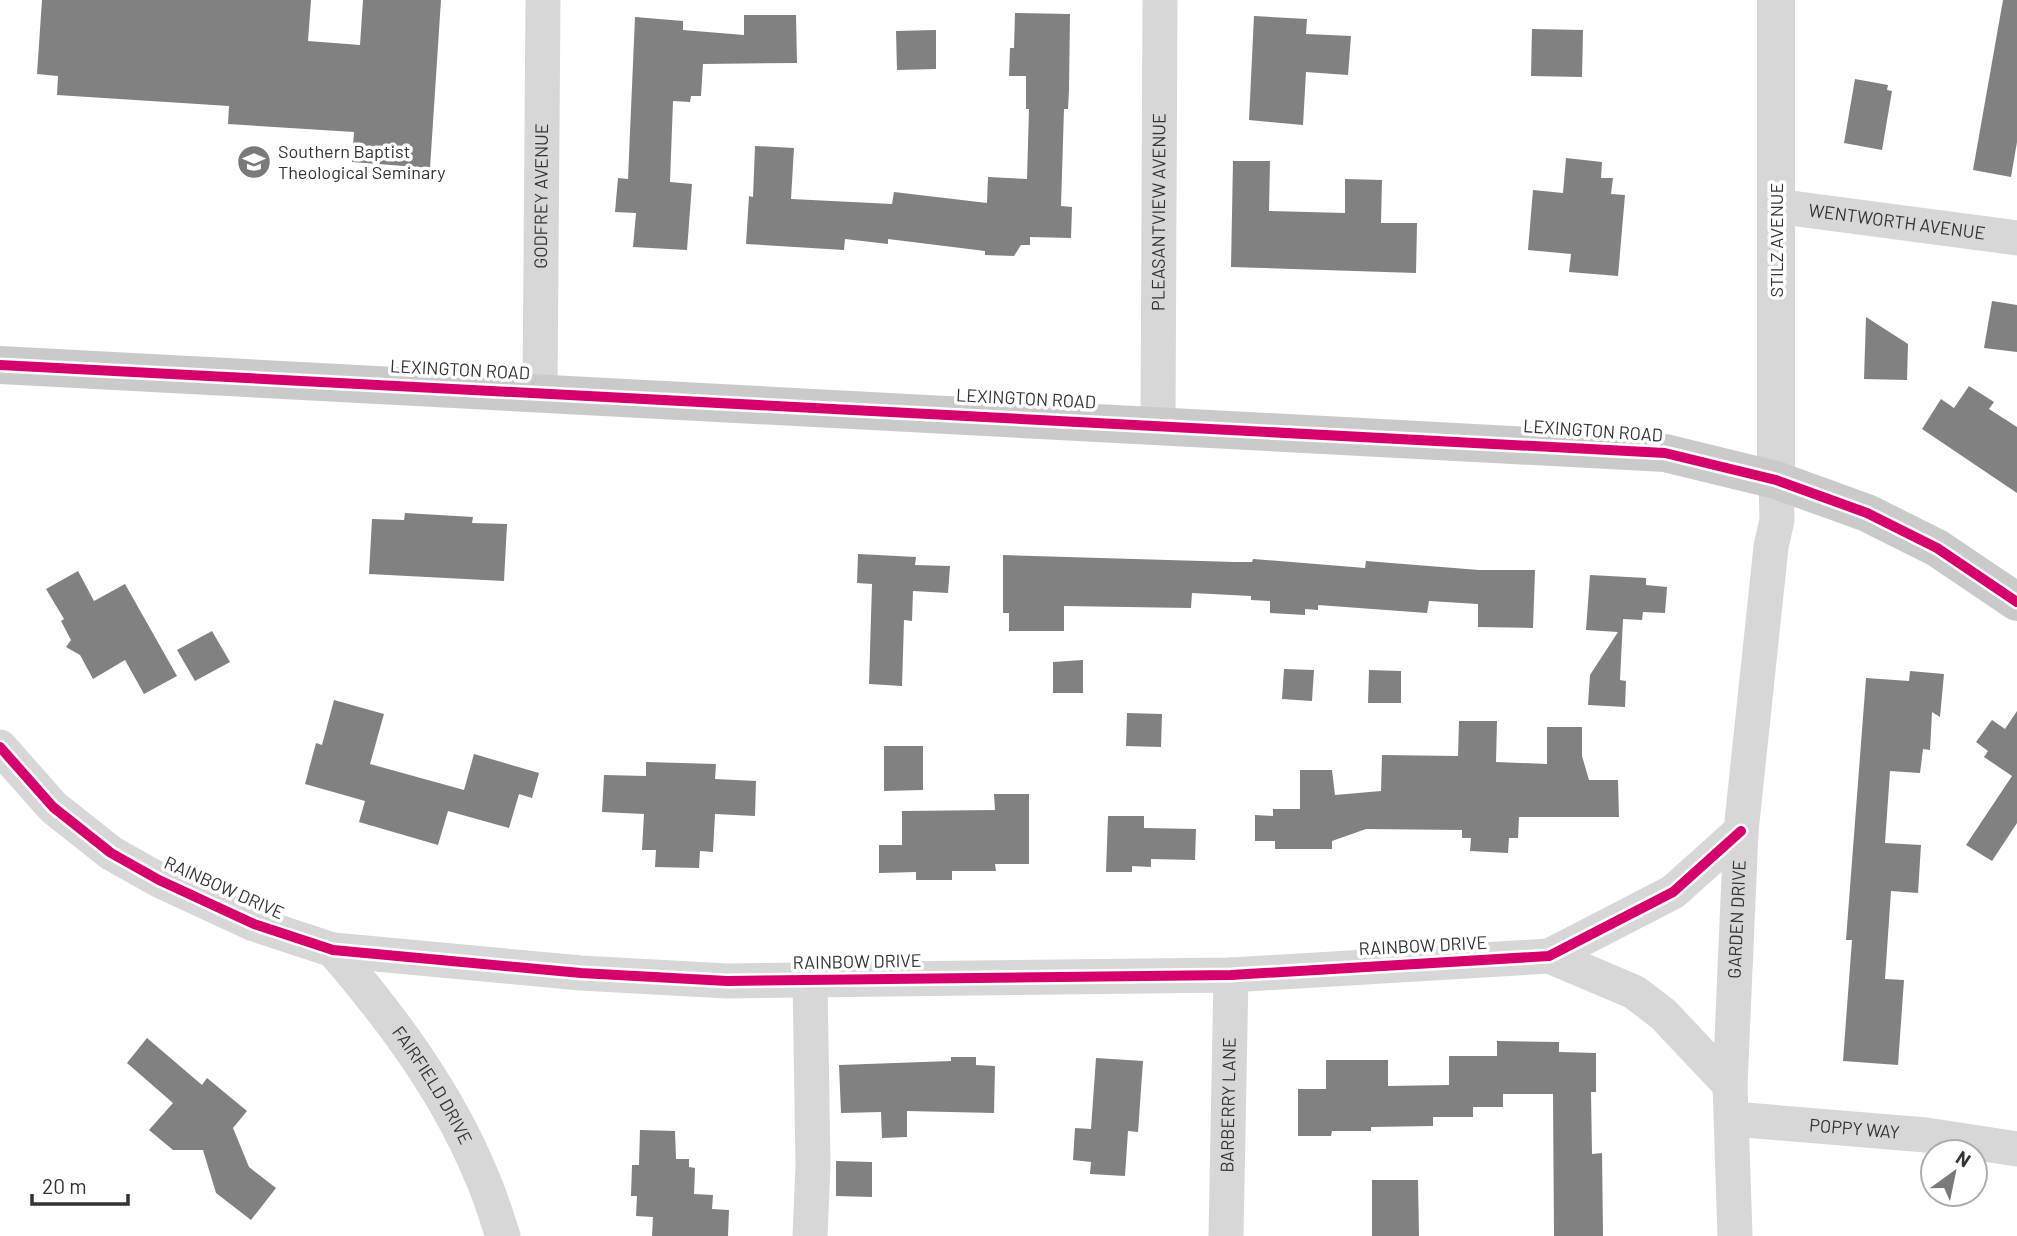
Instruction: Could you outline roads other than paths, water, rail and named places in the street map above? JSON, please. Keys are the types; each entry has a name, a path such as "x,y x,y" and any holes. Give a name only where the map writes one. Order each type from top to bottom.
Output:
{"main road":[{"name":"LEXINGTON ROAD","path":"0,365 1158,424 1665,453 1776,480 1867,513 1937,548 2017,602"}],"street":[{"name":"GODFREY AVENUE","path":"540,392 543,0"},
{"name":"PLEASANTVIEW AVENUE","path":"1158,424 1160,0"},
{"name":"STILZ AVENUE","path":"1776,0 1776,480"},
{"name":"WENTWORTH AVENUE","path":"1776,206 1920,222 2017,238"},
{"name":"GARDEN DRIVE","path":"1735,1236 1732,1102 1741,831 1771,547 1777,520 1776,480"},
{"name":"RAINBOW DRIVE","path":"0,747 52,807 111,853 159,880 254,924 333,950 581,973 727,981 1231,975 1549,956 1673,892 1741,831"},
{"name":"FAIRFIELD DRIVE","path":"333,950 373,996 446,1103 481,1175 503,1236"},
{"name":"RAINBOW DRIVE","path":"1549,956 1634,992 1663,1014 1732,1102"},
{"name":"BARBERRY LANE","path":"1226,1236 1231,975"},
{"path":"810,980 813,1165 810,1236"},
{"name":"POPPY WAY","path":"1732,1102 2017,1149"}],"place":[{"name":"Southern Baptist Theological Seminary","path":"254,162"}]}
